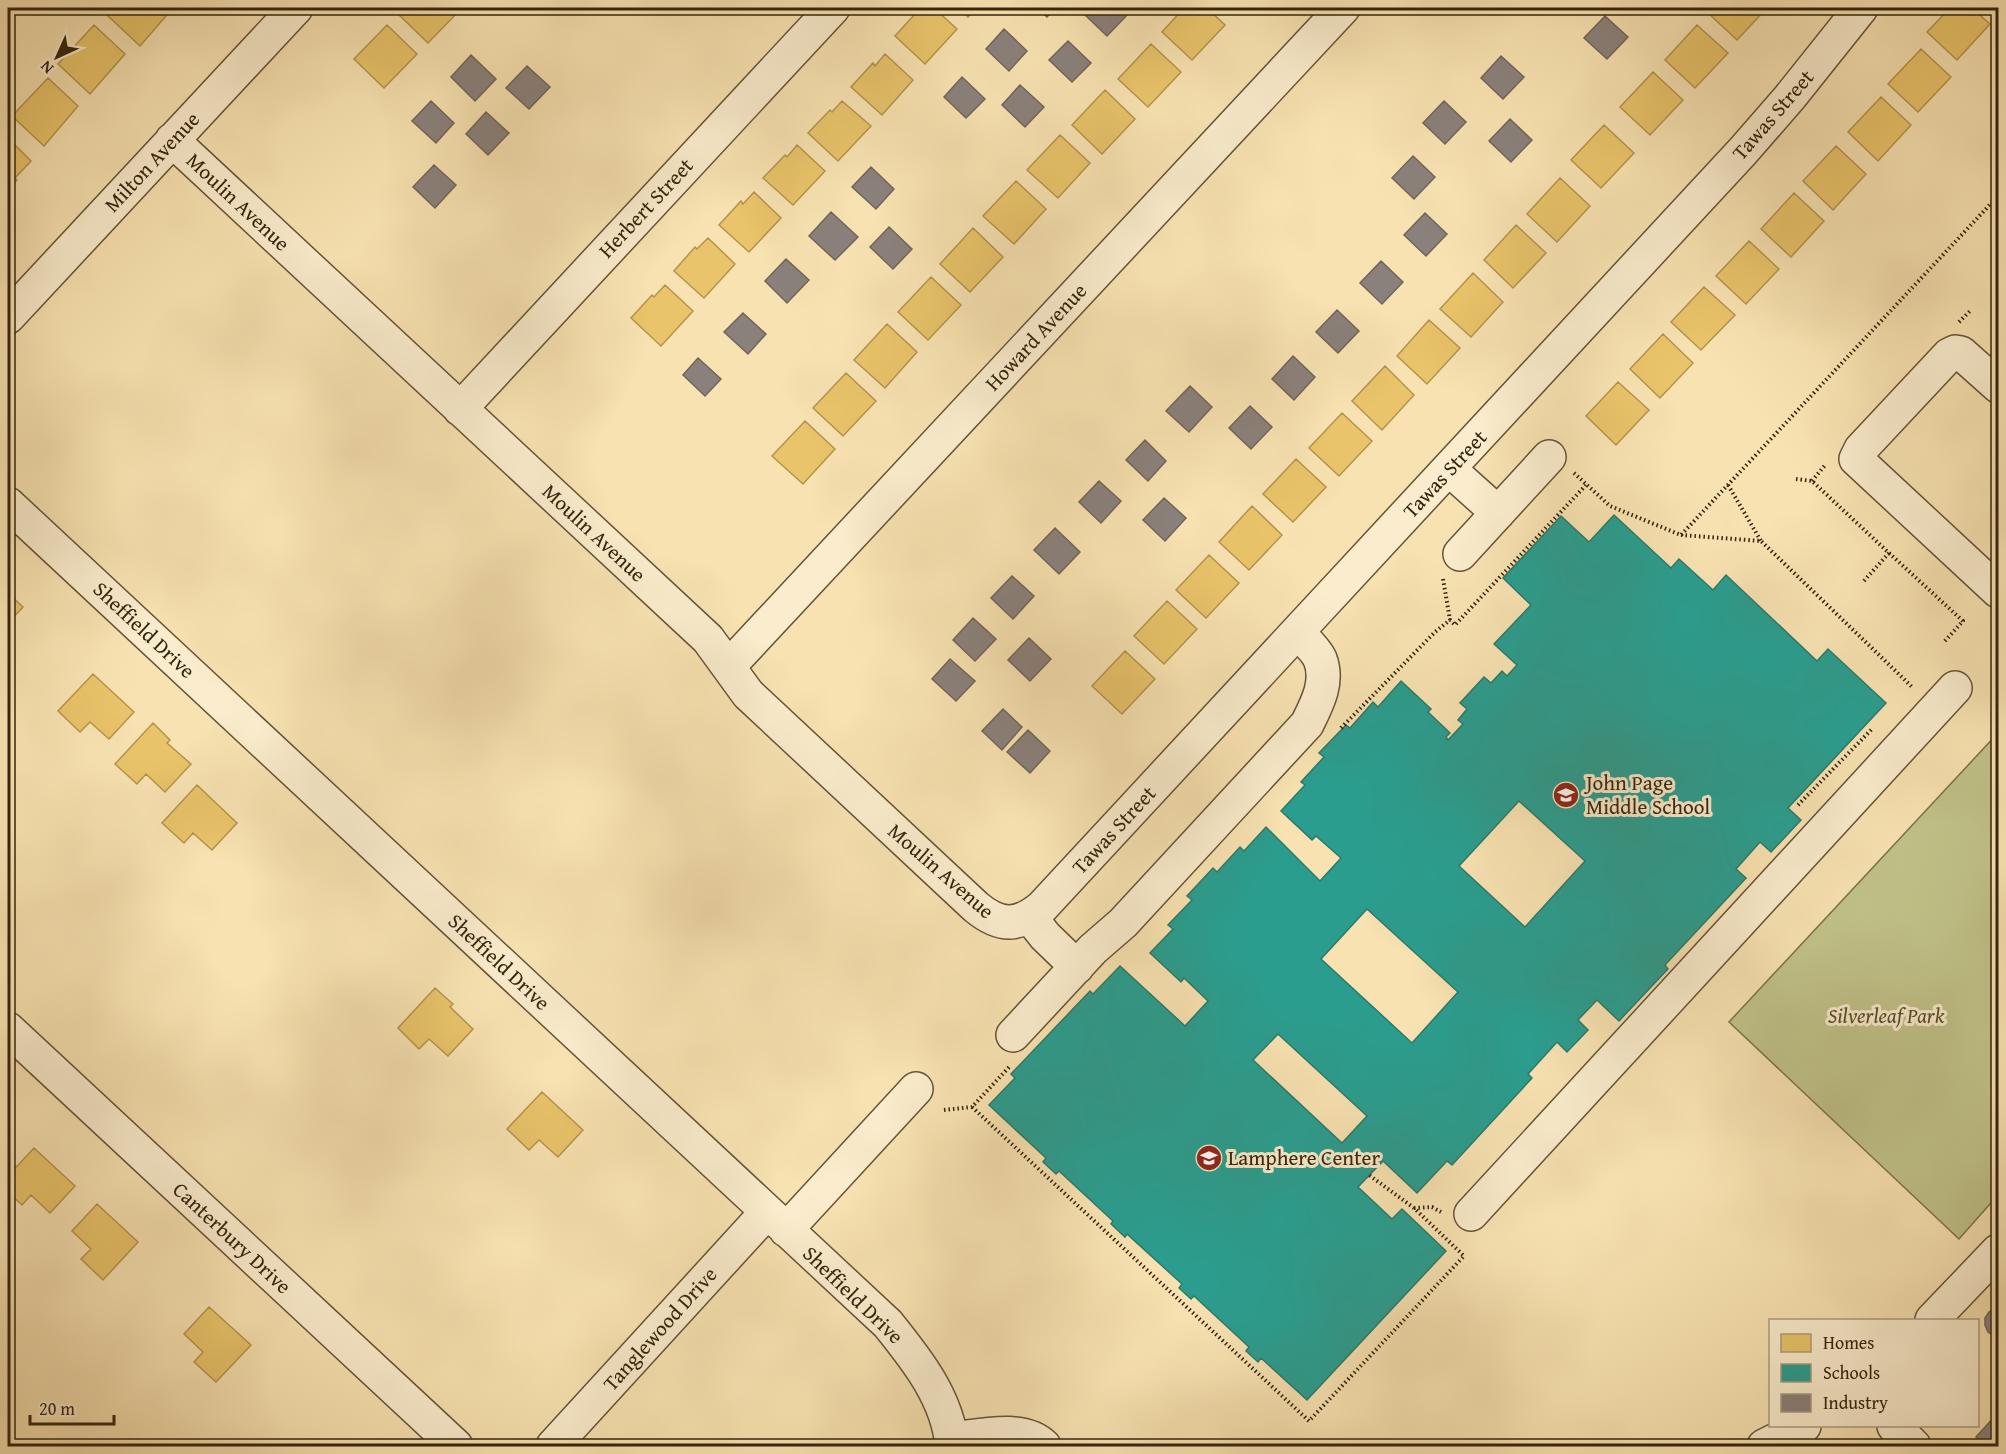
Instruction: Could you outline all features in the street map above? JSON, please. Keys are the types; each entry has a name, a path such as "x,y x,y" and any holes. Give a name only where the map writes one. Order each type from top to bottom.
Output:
{"street":[{"name":"Milton Avenue","path":"8,317 296,8"},
{"name":"Herbert Street","path":"460,409 833,8"},
{"name":"Howard Avenue","path":"729,666 1343,8"},
{"name":"Tawas Street","path":"1021,920 1042,907 1751,142 1861,8"},
{"name":"Moulin Avenue","path":"172,140 708,639 748,694 976,907 986,916 1021,920"},
{"path":"1998,386 1961,353 1955,352 1949,355 1861,448 1856,459 1998,591"},
{"path":"1460,554 1498,513 1560,463"},
{"path":"1449,469 1498,513"},
{"name":"Sheffield Drive","path":"8,504 888,1324 919,1362 934,1389 947,1418 952,1443"},
{"path":"1013,1035 1093,949 1123,923 1307,724 1321,696 1323,679 1320,658 1298,633"},
{"path":"1459,1215 1955,688"},
{"path":"1021,920 1045,936 1077,967"},
{"name":"Canterbury Drive","path":"8,1029 456,1446"},
{"path":"776,1221 916,1089"},
{"name":"Tanglewood Drive","path":"553,1446 776,1221"},
{"path":"1933,1319 1998,1251"},
{"path":"1764,1446 1800,1427"},
{"path":"1896,1427 1914,1446"},
{"path":"952,1443 1017,1433 1030,1436 1044,1446"}],"path":[{"path":"1680,535 1998,196"},
{"path":"1560,463 1610,506 1680,535 1761,542"},
{"path":"1796,479 1812,481 1964,621 1944,642"},
{"path":"1435,632 1450,620 1455,625 1586,484"},
{"path":"1728,485 1761,542 1912,687 1904,696"},
{"path":"1862,583 1889,553"},
{"path":"1798,805 1880,721"},
{"path":"944,1110 972,1107 1004,1072"},
{"path":"972,1107 1309,1420 1464,1256 1414,1208 1369,1175"},
{"path":"1414,1208 1432,1207 1459,1215"}],"green space":[{"name":"Silverleaf Park","path":"1998,733 1998,1195 1959,1239 1729,1022"}],"building: Homes":[{"path":"116,8 173,8 140,46 108,16"},
{"path":"404,8 461,9 428,43 398,14"},
{"path":"925,8 934,8 957,29 925,64 895,36 916,13 918,14"},
{"path":"958,8 977,8 968,17"},
{"path":"1184,8 1207,8 1225,25 1192,60 1162,32"},
{"path":"1711,8 1767,8 1737,40 1707,12"},
{"path":"1950,8 1972,8 1990,24 1957,60 1927,32"},
{"path":"94,25 125,54 90,94 58,64"},
{"path":"387,25 417,54 384,88 354,59"},
{"path":"1697,25 1728,53 1695,88 1665,60"},
{"path":"1151,44 1181,72 1148,107 1118,79"},
{"path":"1921,49 1951,77 1918,112 1888,84"},
{"path":"885,54 913,80 882,115 851,87 873,63 875,66"},
{"path":"1653,72 1683,100 1650,135 1620,107"},
{"path":"48,78 78,106 44,146 12,116"},
{"path":"1105,90 1135,119 1102,154 1072,125"},
{"path":"1881,97 1911,125 1878,161 1848,132"},
{"path":"842,101 871,126 838,161 808,133"},
{"path":"1604,125 1634,153 1601,188 1571,160"},
{"path":"1060,135 1090,163 1058,198 1027,170"},
{"path":"8,138 31,161 15,178 17,180 8,190"},
{"path":"797,145 825,171 793,205 763,178"},
{"path":"1836,146 1866,174 1833,210 1803,181"},
{"path":"1560,178 1590,206 1557,242 1527,214"},
{"path":"1016,181 1046,209 1014,244 983,216"},
{"path":"754,192 781,218 749,252 719,225 741,201 743,204"},
{"path":"1794,193 1824,221 1791,257 1761,229"},
{"path":"1516,225 1546,253 1513,288 1484,260"},
{"path":"973,228 1003,257 970,292 940,264"},
{"path":"708,238 735,264 704,298 674,271 695,247 697,249"},
{"path":"1749,241 1779,269 1746,304 1716,276"},
{"path":"1473,273 1503,302 1471,337 1440,309"},
{"path":"931,277 961,305 928,340 898,312"},
{"path":"665,285 693,311 661,346 631,318 652,295 654,297"},
{"path":"1704,287 1735,315 1701,350 1671,322"},
{"path":"1429,320 1460,348 1427,384 1397,356"},
{"path":"887,324 917,352 885,388 854,360"},
{"path":"1663,334 1693,363 1660,398 1630,369"},
{"path":"1385,366 1414,395 1382,430 1352,401"},
{"path":"846,373 876,401 843,436 813,408"},
{"path":"1618,382 1649,410 1616,445 1586,416"},
{"path":"1342,413 1372,441 1339,476 1309,448"},
{"path":"805,421 835,449 803,484 772,456"},
{"path":"1296,459 1326,487 1293,522 1263,494"},
{"path":"1252,506 1282,535 1249,570 1219,542"},
{"path":"1209,555 1239,583 1206,618 1176,590"},
{"path":"8,593 23,607 8,623"},
{"path":"1167,601 1197,629 1164,664 1134,636"},
{"path":"1125,651 1155,679 1122,714 1092,686"},
{"path":"93,674 134,712 109,739 90,722 80,732 58,711"},
{"path":"153,723 170,740 167,743 191,764 165,792 146,774 137,784 115,764"},
{"path":"197,785 237,823 212,850 193,833 184,843 162,823"},
{"path":"435,988 453,1004 450,1007 473,1029 448,1056 429,1039 419,1049 398,1028"},
{"path":"542,1092 583,1130 558,1157 539,1140 529,1150 507,1129"},
{"path":"34,1148 75,1186 50,1213 31,1195 22,1205 8,1192 8,1176"},
{"path":"97,1204 138,1242 103,1280 81,1259 91,1249 72,1231"},
{"path":"209,1307 251,1345 216,1382 194,1362 203,1352 184,1334"}],"building: Schools":[{"path":"1614,515 1671,568 1679,559 1713,590 1726,575 1817,661 1828,649 1886,703 1788,808 1801,820 1771,852 1760,842 1736,869 1746,878 1665,965 1668,969 1619,1021 1597,1000 1578,1020 1588,1030 1567,1052 1557,1042 1528,1074 1532,1078 1452,1165 1447,1161 1417,1193 1383,1161 1358,1187 1392,1219 1402,1209 1446,1251 1307,1400 1261,1358 1258,1362 1246,1351 1249,1347 1194,1296 1191,1299 1179,1288 1182,1284 1127,1234 1125,1237 1111,1224 1113,1221 1059,1171 1056,1174 1043,1162 1046,1158 989,1105 1015,1078 1011,1074 1090,991 1093,994 1120,966 1185,1026 1208,1001 1184,978 1181,982 1150,953 1173,929 1168,925 1192,900 1187,896 1213,868 1217,872 1240,847 1244,851 1266,827 1320,881 1341,858 1316,836 1312,840 1281,811 1305,785 1301,782 1324,757 1319,753 1346,725 1350,728 1373,702 1378,707 1401,681 1431,709 1428,712 1450,733 1446,737 1448,740 1463,724 1458,720 1467,709 1460,703 1484,677 1491,683 1502,671 1507,676 1517,665 1494,644 1531,605 1503,578 1561,516 1589,542","holes":["1519,801 1585,861 1525,927 1459,866","1367,909 1458,992 1412,1043 1321,959","1278,1034 1367,1116 1342,1143 1253,1060"]}],"building: Industry":[{"path":"1037,8 1055,8 1047,17"},
{"path":"1090,8 1124,8 1129,13 1107,36 1084,14"},
{"path":"1605,16 1628,37 1607,59 1584,38"},
{"path":"1004,29 1027,51 1009,71 986,49"},
{"path":"1068,41 1091,63 1072,82 1049,60"},
{"path":"471,55 496,79 475,101 451,77"},
{"path":"1501,56 1524,77 1503,99 1481,78"},
{"path":"527,66 550,87 529,109 506,88"},
{"path":"962,77 985,99 966,118 944,97"},
{"path":"1020,85 1044,107 1025,127 1002,105"},
{"path":"431,101 454,123 436,143 412,121"},
{"path":"1444,101 1466,122 1445,144 1423,123"},
{"path":"486,112 509,133 488,155 466,134"},
{"path":"1510,119 1532,140 1511,162 1489,141"},
{"path":"1413,156 1435,177 1414,199 1392,178"},
{"path":"434,165 456,185 435,208 413,187"},
{"path":"871,167 894,189 876,209 852,187"},
{"path":"831,212 858,237 835,260 809,236"},
{"path":"1425,213 1447,234 1426,256 1404,235"},
{"path":"889,227 912,249 893,269 870,247"},
{"path":"786,259 809,280 787,303 765,281"},
{"path":"1381,261 1403,282 1382,304 1360,283"},
{"path":"1337,310 1359,331 1338,353 1316,332"},
{"path":"743,313 766,334 748,354 724,332"},
{"path":"1293,356 1315,377 1294,400 1272,379"},
{"path":"698,358 721,379 705,396 683,375"},
{"path":"1190,386 1212,407 1189,432 1166,411"},
{"path":"1250,406 1272,427 1251,449 1229,428"},
{"path":"1145,440 1166,461 1148,481 1126,460"},
{"path":"1099,481 1121,501 1101,523 1079,502"},
{"path":"1164,498 1186,518 1165,541 1143,520"},
{"path":"1055,528 1080,552 1059,574 1034,550"},
{"path":"1012,576 1034,596 1013,619 991,598"},
{"path":"973,618 996,639 975,661 953,640"},
{"path":"1029,638 1051,659 1030,681 1008,660"},
{"path":"950,659 975,681 956,701 932,679"},
{"path":"1003,709 1022,727 1002,750 982,731"},
{"path":"1028,730 1050,751 1030,773 1007,752"},
{"path":"1995,1308 1998,1308 1998,1336 1988,1332 1985,1325 1985,1318"},
{"path":"1998,1413 1998,1446 1976,1446 1981,1441 1976,1437"}],"place":[{"name":"John Page Middle School","path":"1566,795"},
{"name":"Lamphere Center","path":"1209,1158"}]}
